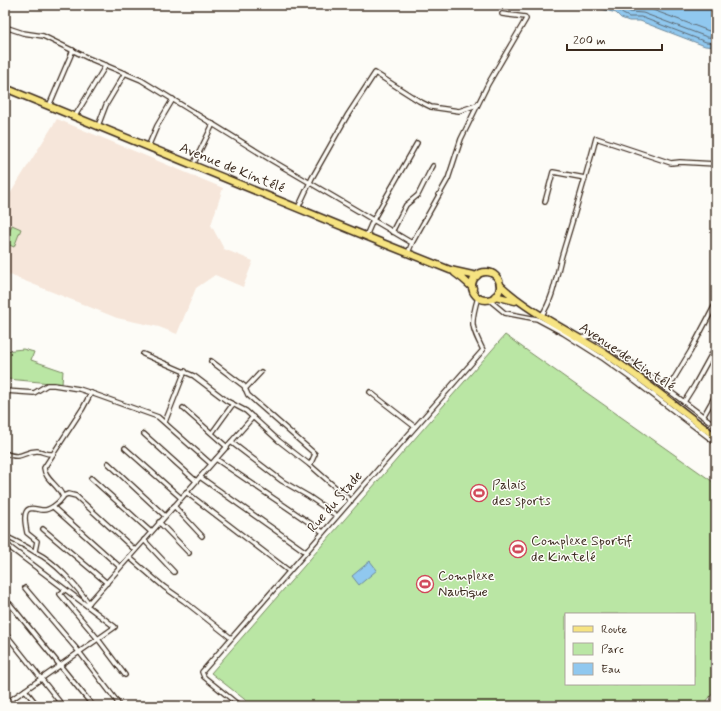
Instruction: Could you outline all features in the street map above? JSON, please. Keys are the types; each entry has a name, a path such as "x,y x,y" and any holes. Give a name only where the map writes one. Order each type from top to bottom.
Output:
{"main road":[{"name":"Avenue de Kintélé","path":"5,88 450,270 477,276 481,273 491,273 498,280 500,285 521,303 604,353 640,378 716,437"},
{"name":"Avenue de Kintélé","path":"450,270 463,279 478,297"},
{"path":"472,288 474,279 477,276"},
{"path":"478,297 488,299 495,296 500,285"},
{"name":"Avenue de Kintélé","path":"495,296 521,303"}],"street":[{"path":"408,253 412,243 448,179 462,139 496,68 526,19 522,16 502,14"},
{"path":"5,27 23,33 43,36 141,80 412,243"},
{"path":"49,106 73,50"},
{"path":"75,116 106,65"},
{"path":"98,126 106,105 125,73"},
{"path":"298,208 347,116 375,73 431,107 459,111 479,104"},
{"path":"148,147 157,126 173,99"},
{"path":"194,161 212,124"},
{"path":"542,315 550,302 596,138 671,163 716,164"},
{"path":"366,236 373,220 417,143"},
{"path":"392,232 406,205 418,195 428,173 433,166"},
{"path":"546,202 553,172 585,178"},
{"name":"Rue du Stade","path":"240,706 204,677 202,672 230,638 483,350 472,323 478,297"},
{"path":"488,299 505,313 537,320 568,337 636,382 716,443"},
{"path":"667,390 690,352 716,303"},
{"path":"580,338 593,336 628,360 716,426"},
{"path":"684,402 716,346"},
{"path":"143,354 186,371 212,390 246,411 279,441 310,465 351,501"},
{"path":"211,361 242,384 248,395 314,454 310,465"},
{"path":"165,422 186,371"},
{"path":"245,389 261,372"},
{"path":"5,391 34,393 47,385 54,385 79,389 91,393 158,417 211,464"},
{"path":"370,392 415,427"},
{"path":"63,496 60,489 44,473 44,468 91,393"},
{"path":"703,417 716,394"},
{"path":"212,433 233,404"},
{"path":"183,408 227,447"},
{"path":"88,604 253,417"},
{"path":"144,434 196,481"},
{"path":"231,442 282,481 308,496 337,516"},
{"path":"125,448 181,498"},
{"path":"5,453 17,456 36,451 44,454 53,454"},
{"path":"44,454 46,464"},
{"path":"216,459 323,532"},
{"path":"108,463 165,516"},
{"path":"200,477 306,552"},
{"path":"91,478 151,532"},
{"path":"186,492 289,571"},
{"path":"35,551 37,541 27,533 25,518 26,512 31,508 42,510 53,506 61,500 63,496 68,494 76,496 135,550"},
{"path":"53,506 120,567"},
{"path":"174,506 202,536"},
{"path":"159,522 189,553"},
{"path":"43,529 107,582"},
{"path":"5,538 35,551 60,571 77,588 88,604"},
{"path":"5,538 6,545 65,590 88,604 115,627 6,704"},
{"path":"144,540 174,572"},
{"path":"129,557 164,588 184,600 230,638"},
{"path":"25,588 80,653 116,700 118,706"},
{"path":"65,590 60,594 126,675"},
{"path":"10,604 93,706"},
{"path":"5,633 63,706"},
{"path":"25,690 38,706"},
{"path":"231,706 235,702"}],"shaded area":[{"path":"57,119 223,188 211,225 224,249 253,261 243,287 215,275 196,288 177,334 159,327 117,318 5,273 5,202"}],"green space":[{"path":"12,225 21,229 14,247 5,243"},
{"name":"Complexe Sportif de Kintelé","path":"505,335 716,484 716,689 703,706 253,706 211,673"},
{"path":"23,349 34,352 31,360 63,371 62,384 7,379 5,372 5,351"}],"water":[{"path":"583,5 716,5 716,47 705,46 640,21 629,21 621,18 616,13 595,7 592,9"},
{"path":"370,561 377,570 359,585 352,576"}],"place":[{"name":"Palais des sports","path":"479,493"},
{"name":"Complexe Sportif de Kintelé","path":"518,549"},
{"name":"Complexe Nautique","path":"425,584"}]}
